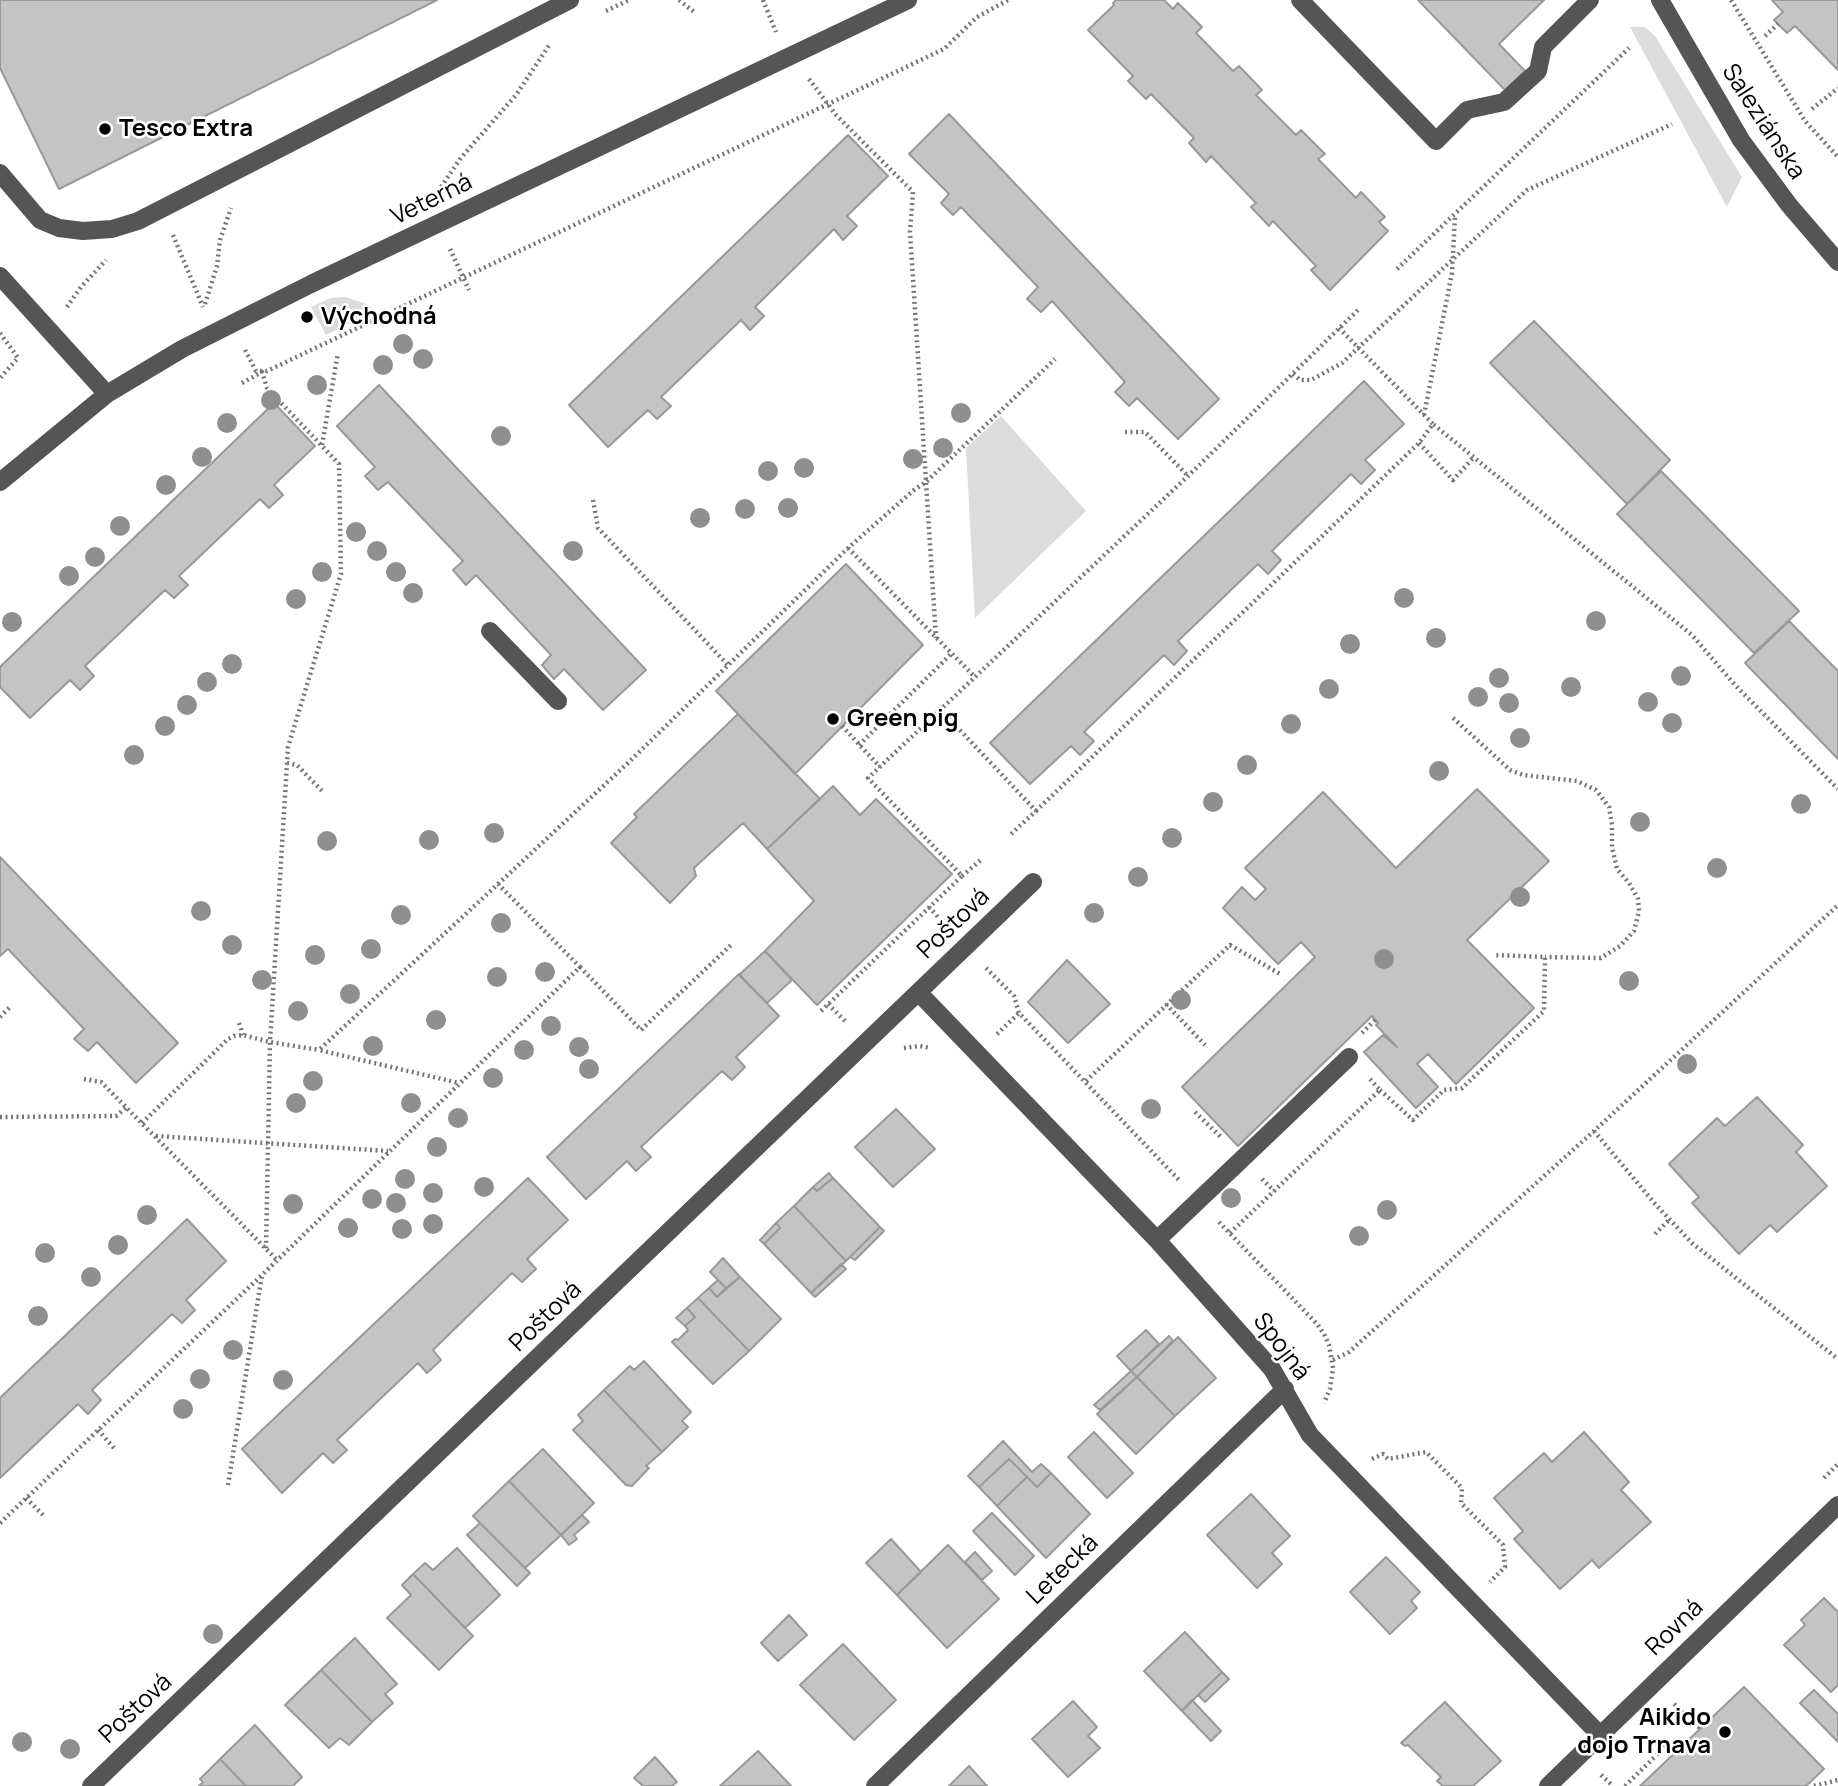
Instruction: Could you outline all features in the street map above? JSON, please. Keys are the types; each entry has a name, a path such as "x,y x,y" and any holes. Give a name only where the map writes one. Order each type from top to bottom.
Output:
{"street":[{"path":"0,173 40,220 59,228 102,230 138,221 570,0"},
{"name":"Veterná","path":"0,482 107,394 194,343 311,284 908,0"},
{"path":"1300,0 1436,141 1467,110 1504,102 1538,71 1543,47 1590,0"},
{"name":"Saleziánska","path":"1660,0 1741,140 1789,205 1838,261"},
{"path":"0,276 107,394"},
{"path":"490,631 558,701"},
{"name":"Poštová","path":"91,1786 1033,882"},
{"name":"Spojná","path":"919,993 1157,1240 1272,1369 1310,1435 1600,1735"},
{"path":"1157,1240 1349,1057"},
{"name":"Letecká","path":"875,1786 1285,1389"},
{"name":"Rovná","path":"1548,1786 1838,1505"}],"path":[{"path":"606,11 629,0"},
{"path":"679,0 694,12"},
{"path":"242,383 944,49 977,17 1009,0"},
{"path":"1731,0 1805,121 1838,157"},
{"path":"1765,36 1778,24"},
{"path":"469,290 428,203 460,159 516,94 546,53 554,36"},
{"path":"1397,269 1629,48"},
{"path":"1812,109 1838,88"},
{"path":"836,115 913,192 910,232 936,638"},
{"path":"1293,374 1300,380 1311,380 1342,363 1527,190 1672,124"},
{"path":"169,226 204,308 220,240 233,205"},
{"path":"1424,415 1454,260 1455,216"},
{"path":"962,876 868,778 1188,476 1360,308"},
{"path":"1339,328 1433,424 1692,635 1735,685 1838,789"},
{"path":"0,333 18,358 0,378"},
{"path":"241,343 256,372 262,372"},
{"path":"322,446 338,353"},
{"path":"319,1050 498,884 848,548 974,439 1055,359"},
{"path":"262,372 267,388 339,464 341,574 288,747 270,1042 266,1249"},
{"path":"1011,834 1419,443 1433,424"},
{"path":"1125,432 1145,432 1188,476"},
{"path":"1419,443 1453,480 1474,457"},
{"path":"593,500 598,528 728,665"},
{"path":"848,548 975,677"},
{"path":"859,745 951,654"},
{"path":"940,710 1035,811"},
{"path":"1453,718 1510,770 1522,775 1577,781 1596,790 1609,807 1612,847 1617,869 1638,899 1639,911 1634,931 1620,946 1601,958 1493,955"},
{"path":"842,726 880,767"},
{"path":"287,763 297,765 323,792"},
{"path":"821,1011 982,859"},
{"path":"498,884 641,1030 731,945"},
{"path":"1333,1360 1349,1352 1594,1131 1838,905"},
{"path":"1086,1081 1230,945 1282,975"},
{"path":"1349,1057 1413,1120 1444,1090 1462,1088 1544,1011 1545,957"},
{"path":"0,1523 580,967"},
{"path":"1166,1004 1205,1045"},
{"path":"0,1017 11,1006"},
{"path":"1019,1013 1318,1325 1329,1345 1333,1360 1333,1378 1322,1407"},
{"path":"239,1023 243,1035"},
{"path":"142,1123 228,1039 243,1035 459,1083"},
{"path":"867,1043 888,1063 901,1049 910,1046 931,1049 940,1055"},
{"path":"84,1079 101,1082 276,1259"},
{"path":"1230,1233 1380,1090"},
{"path":"0,1117 116,1116 127,1107"},
{"path":"1594,1131 1692,1243 1838,1359"},
{"path":"156,1136 389,1151"},
{"path":"1655,1234 1670,1219"},
{"path":"228,1485 263,1273"},
{"path":"98,1430 114,1448"},
{"path":"1368,1459 1383,1454 1388,1459 1426,1452 1462,1488 1461,1503 1503,1545 1505,1567 1489,1583"},
{"path":"1818,1483 1838,1464"},
{"path":"26,1498 43,1515"},
{"path":"1674,1703 1700,1728"},
{"path":"1625,1786 1671,1741 1679,1749"},
{"path":"1601,1774 1613,1786"},
{"path":"1814,1786 1838,1780"}],"shaded area":[{"path":"1630,27 1645,27 1655,36 1742,177 1727,207"},
{"path":"345,297 367,304 376,311 326,335 311,307 331,298"},
{"path":"1001,416 1086,511 975,618 966,448"}],"building":[{"name":"Tesco Extra","path":"0,0 437,0 59,189 0,68"},
{"path":"1116,0 1164,0 1173,9 1178,3 1202,27 1196,33 1233,71 1239,66 1262,90 1256,95 1296,135 1301,130 1325,154 1318,159 1356,198 1361,192 1385,217 1379,222 1388,231 1330,290 1311,270 1316,266 1273,221 1269,226 1251,207 1256,203 1211,156 1206,162 1189,143 1194,138 1151,94 1146,99 1128,81 1133,76 1088,30"},
{"path":"1418,0 1544,0 1499,44 1525,71 1505,90"},
{"path":"1772,0 1838,0 1838,70 1795,26 1787,33 1774,20 1783,12"},
{"path":"949,114 1219,399 1178,439 1137,398 1129,406 1115,392 1125,382 1052,301 1041,312 1027,299 1038,287 961,207 953,215 941,203 949,194 909,154"},
{"path":"848,135 888,176 847,216 857,226 843,240 834,229 755,307 764,316 750,330 741,320 661,397 671,406 657,419 648,410 608,447 569,405"},
{"path":"1534,321 1670,460 1627,504 1490,363"},
{"path":"1364,381 1404,424 1365,460 1375,470 1361,484 1351,474 1272,551 1281,560 1268,574 1258,564 1178,641 1187,651 1174,665 1164,655 1084,732 1094,741 1080,755 1071,746 1030,784 990,743"},
{"path":"379,385 646,670 603,710 564,669 554,679 542,665 551,655 476,575 466,585 453,570 463,561 388,482 378,490 365,476 375,467 337,426"},
{"path":"274,403 315,446 274,485 283,495 269,508 260,499 179,576 188,585 174,598 165,590 85,666 94,676 80,690 70,680 30,718 0,687 0,667"},
{"path":"1661,471 1799,611 1754,653 1617,514"},
{"path":"846,564 923,645 795,774 716,691"},
{"path":"1789,621 1838,671 1838,759 1745,663"},
{"path":"738,714 820,799 767,849 743,823 694,868 696,876 670,903 611,843 637,817 634,814"},
{"path":"833,786 860,815 876,799 952,874 817,1005 765,951 814,901 767,849"},
{"path":"1477,789 1549,861 1467,940 1534,1008 1456,1084 1428,1054 1417,1064 1438,1087 1416,1108 1364,1052 1383,1035 1397,1047 1376,1025 1378,1023 1372,1016 1238,1146 1182,1087 1315,957 1301,942 1278,964 1223,908 1242,887 1255,900 1266,889 1245,868 1323,792 1396,868"},
{"path":"0,857 178,1043 136,1083 97,1042 88,1051 74,1039 84,1029 8,949 0,956"},
{"path":"765,951 792,980 767,1003 739,975"},
{"path":"1067,960 1110,1004 1068,1043 1028,1002"},
{"path":"739,974 779,1016 736,1057 745,1067 732,1080 722,1071 641,1147 651,1157 636,1171 627,1161 586,1199 547,1157"},
{"path":"1757,1097 1803,1145 1796,1152 1827,1186 1777,1232 1770,1225 1739,1254 1692,1203 1699,1197 1669,1164 1717,1118 1725,1126"},
{"path":"896,1109 935,1149 893,1187 855,1147"},
{"path":"829,1173 833,1178 817,1191 813,1187"},
{"path":"528,1178 568,1220 527,1259 536,1269 522,1282 512,1273 433,1350 441,1360 427,1373 418,1363 337,1440 347,1450 333,1463 323,1453 282,1493 242,1449"},
{"path":"833,1178 880,1227 846,1261 794,1206 813,1187 817,1191"},
{"path":"794,1206 846,1261 811,1293 764,1244 780,1228 776,1223"},
{"path":"187,1219 226,1261 186,1300 195,1310 182,1323 172,1314 92,1390 101,1400 88,1414 78,1404 0,1478 0,1398"},
{"path":"776,1223 780,1228 764,1244 760,1240"},
{"path":"880,1227 884,1231 855,1260 850,1257"},
{"path":"723,1258 740,1277 726,1288 710,1272"},
{"path":"841,1264 846,1269 815,1297 811,1293"},
{"path":"740,1277 781,1319 749,1351 698,1298 709,1288 717,1297"},
{"path":"718,1280 726,1288 717,1297 709,1288"},
{"path":"698,1298 749,1351 713,1384 672,1342 688,1330 685,1326 695,1317 687,1308"},
{"path":"687,1308 695,1317 685,1326 676,1318"},
{"path":"1146,1330 1159,1344 1131,1371 1117,1356"},
{"path":"1169,1336 1173,1341 1137,1377 1131,1371"},
{"path":"1178,1337 1216,1378 1175,1416 1137,1377"},
{"path":"644,1361 691,1412 682,1421 688,1427 662,1452 604,1390 630,1366 634,1370"},
{"path":"1131,1371 1137,1377 1100,1410 1094,1405"},
{"path":"1137,1377 1175,1416 1136,1454 1097,1414"},
{"path":"604,1390 662,1452 646,1466 649,1468 632,1486 626,1485 573,1430 583,1421 578,1415"},
{"path":"1094,1432 1133,1473 1107,1498 1068,1457"},
{"path":"1584,1432 1629,1482 1621,1490 1651,1522 1599,1568 1592,1560 1560,1589 1514,1539 1523,1531 1494,1498 1544,1453 1552,1462"},
{"path":"1003,1441 1032,1472 1041,1464 1051,1473 1037,1487 1009,1459 979,1487 968,1476"},
{"path":"543,1449 594,1503 561,1535 509,1481"},
{"path":"1009,1459 1027,1477 997,1506 979,1487"},
{"path":"1051,1473 1090,1514 1046,1558 997,1506 1027,1477 1037,1487"},
{"path":"509,1481 561,1535 525,1568 473,1516"},
{"path":"1251,1494 1290,1536 1272,1553 1282,1564 1257,1588 1207,1535"},
{"path":"992,1513 1034,1556 1015,1575 973,1531"},
{"path":"582,1515 589,1522 574,1535 577,1539 569,1545 561,1535"},
{"path":"480,1523 530,1573 517,1586 467,1535"},
{"path":"891,1539 921,1572 897,1595 866,1563"},
{"path":"948,1545 999,1599 947,1648 897,1595"},
{"path":"457,1548 500,1595 465,1628 413,1574 425,1563 433,1570"},
{"path":"975,1552 992,1571 982,1580 965,1562"},
{"path":"1386,1557 1420,1592 1411,1601 1417,1608 1390,1634 1350,1592"},
{"path":"413,1574 473,1636 439,1670 387,1618 411,1595 402,1585"},
{"path":"1824,1598 1838,1612 1838,1685 1831,1692 1784,1645 1805,1625 1801,1620"},
{"path":"789,1615 807,1635 778,1661 761,1643"},
{"path":"1185,1632 1222,1672 1182,1711 1144,1671"},
{"path":"355,1638 397,1684 385,1694 393,1703 372,1722 321,1670"},
{"path":"843,1644 896,1700 854,1740 800,1685"},
{"path":"321,1670 372,1722 349,1745 340,1738 329,1748 285,1705"},
{"path":"1222,1672 1229,1679 1205,1702 1198,1695"},
{"path":"1744,1687 1824,1769 1806,1786 1640,1786"},
{"path":"1814,1690 1838,1714 1838,1742 1800,1703"},
{"path":"1192,1700 1221,1731 1211,1741 1182,1711"},
{"path":"1073,1701 1097,1727 1088,1736 1100,1748 1068,1777 1032,1739"},
{"path":"1445,1702 1501,1761 1473,1786 1443,1786 1437,1781 1441,1777 1408,1745 1401,1743"},
{"path":"255,1725 302,1777 293,1786 246,1786 220,1759"},
{"path":"758,1751 791,1786 720,1786"},
{"path":"655,1757 677,1782 672,1786 643,1786 634,1778"},
{"path":"220,1759 246,1786 199,1786 203,1782 200,1779"},
{"path":"969,1766 987,1786 949,1786"}],"place":[{"name":"Tesco Extra","path":"105,129"},
{"name":"Východná","path":"307,317"},
{"name":"Green pig","path":"833,719"},
{"name":"Aikido dojo Trnava","path":"1725,1732"}]}
